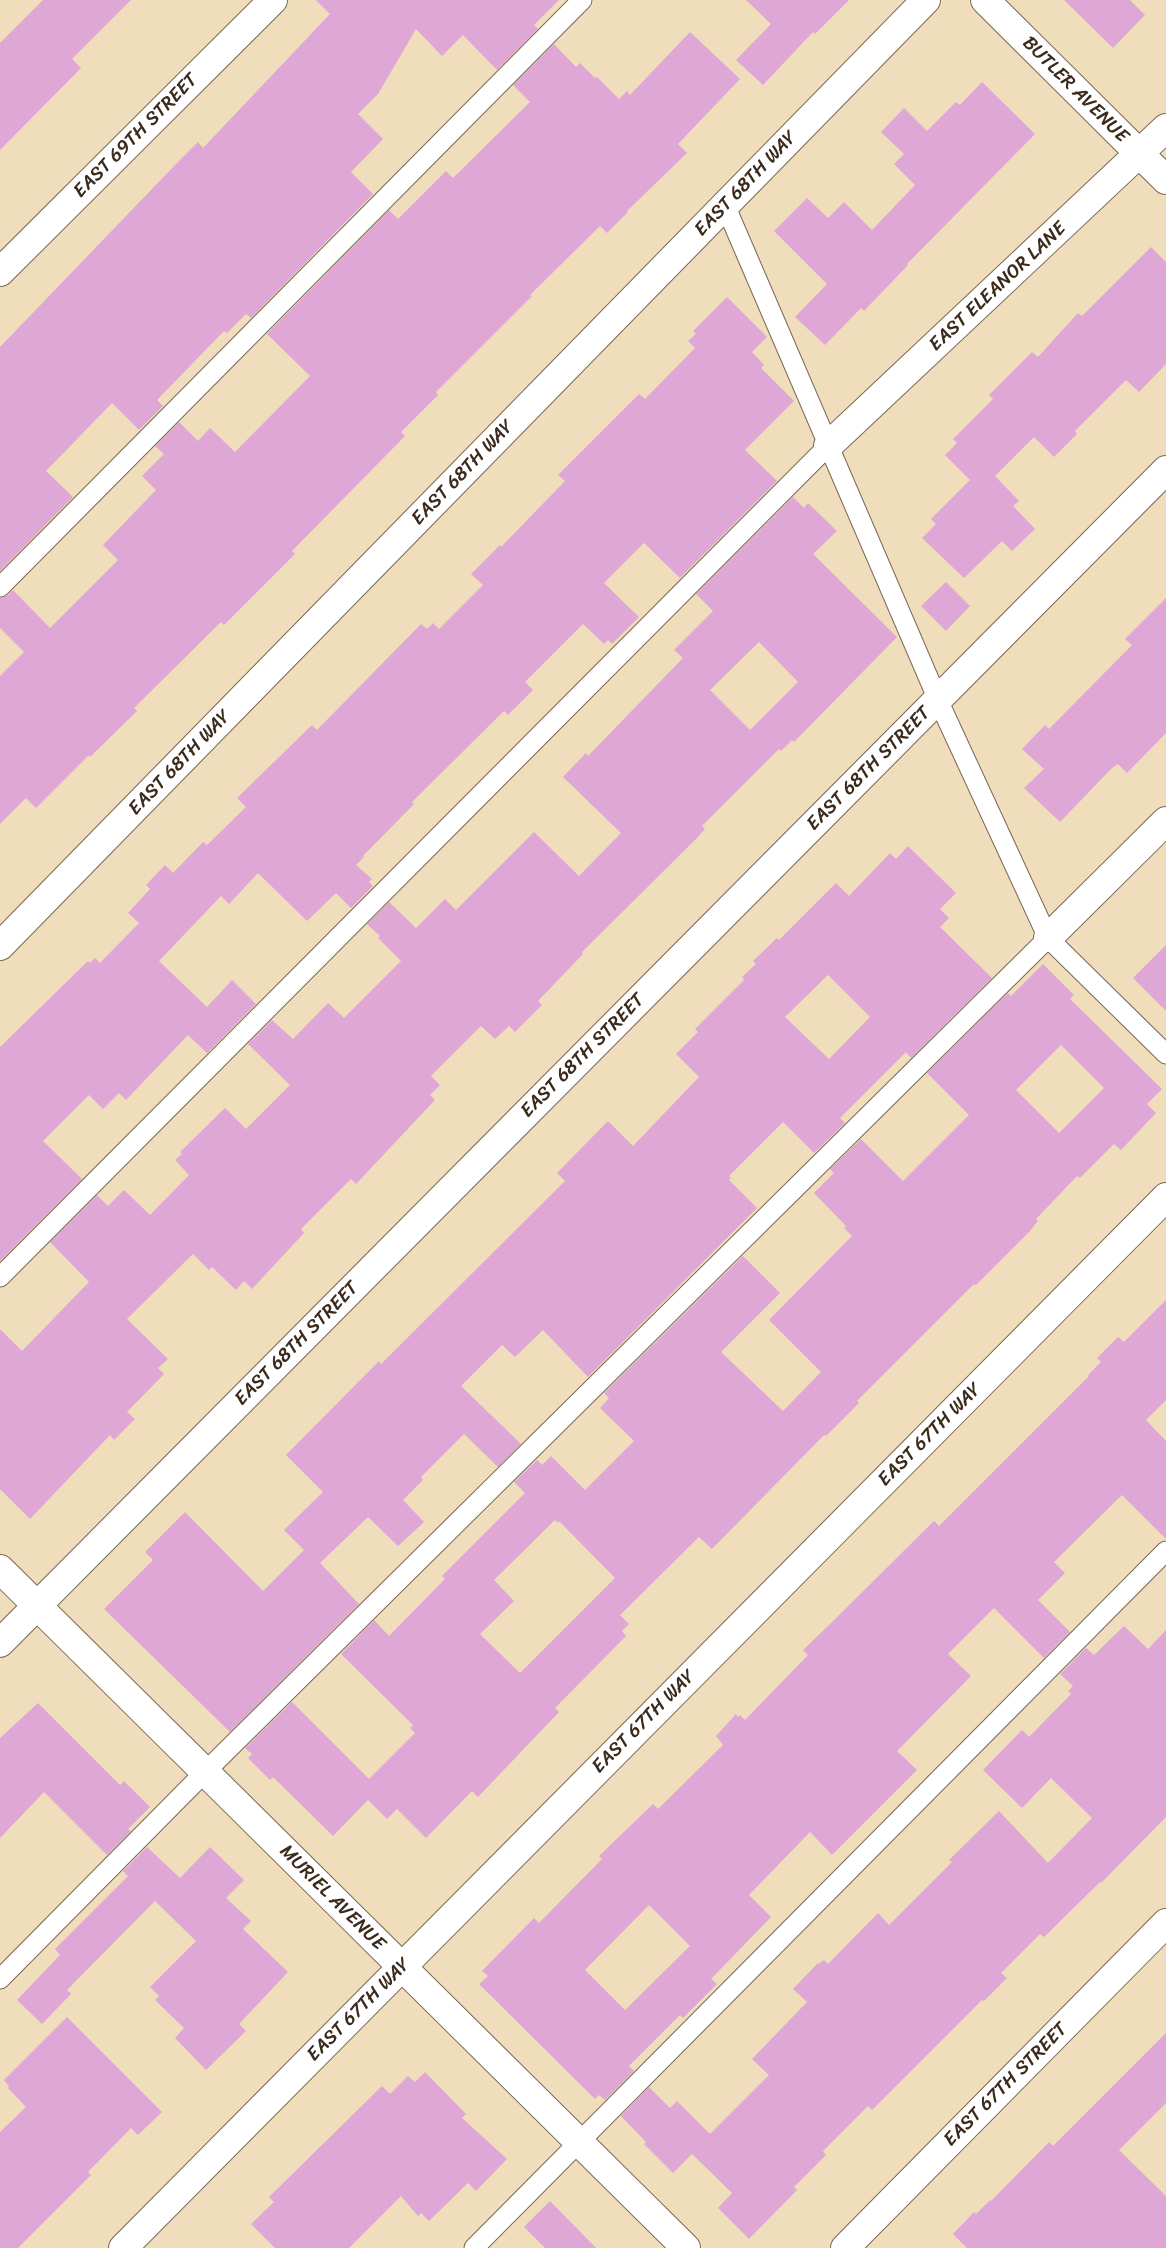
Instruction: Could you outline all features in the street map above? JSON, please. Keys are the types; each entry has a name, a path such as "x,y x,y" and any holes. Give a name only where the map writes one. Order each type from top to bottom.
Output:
{"street":[{"name":"EAST 69TH STREET","path":"0,272 272,0"},
{"name":"EAST 68TH WAY","path":"0,946 926,0"},
{"name":"BUTLER AVENUE","path":"985,0 1166,180"},
{"name":"EAST ELEANOR LANE","path":"828,446 1166,128"},
{"name":"EAST 68TH STREET","path":"0,1643 1166,470"},
{"path":"1048,938 1166,821"},
{"name":"EAST 67TH WAY","path":"123,2248 1166,1197"},
{"name":"MURIEL AVENUE","path":"0,1569 686,2248"},
{"name":"EAST 67TH STREET","path":"845,2248 1166,1923"}],"lane":[{"path":"0,587 582,0"},
{"path":"725,205 938,700 1048,938 1166,1054"},
{"path":"0,1277 828,446"},
{"path":"0,1979 206,1772 1048,938"},
{"path":"474,2248 1166,1551"}],"building":[{"path":"43,0 131,0 72,59 81,68 0,150 0,43"},
{"path":"316,0 559,0 534,25 538,29 497,70 463,35 442,56 416,29 378,94 358,114 383,139 351,172 373,194 251,318 246,314 227,333 224,331 157,400 163,406 139,430 112,403 46,471 73,497 0,571 0,347 198,142 203,148 330,14"},
{"path":"746,0 849,0 815,34 813,32 763,85 736,60 771,24"},
{"path":"1064,0 1130,0 1145,15 1113,48"},
{"path":"690,32 740,79 678,144 687,153 607,233 600,226 530,295 532,296 436,392 438,395 401,432 405,436 292,551 295,554 224,625 221,622 134,708 137,711 90,757 89,755 36,808 26,798 0,824 0,676 24,652 0,628 0,598 8,595 13,590 50,628 118,560 103,545 156,490 142,476 164,454 155,446 179,422 198,441 210,428 235,452 310,376 267,334 389,210 398,219 446,171 453,178 530,102 513,85 554,44 576,67 580,63 619,99 627,91 630,95"},
{"path":"982,82 1035,134 907,264 864,311 861,308 825,345 795,317 827,284 774,231 807,198 828,218 844,202 872,230 915,185 894,164 904,154 881,132 904,108 927,131 956,102 960,105"},
{"path":"1151,247 1166,262 1166,364 1139,392 1126,380 1075,431 1077,434 1054,457 1034,437 995,476 1019,501 1013,506 1035,529 1012,551 1002,541 964,578 922,538 936,524 931,519 970,480 945,455 957,443 953,439 993,399 989,395 1032,352 1038,357 1078,313 1082,316"},
{"path":"727,297 767,337 752,352 764,365 761,368 794,401 745,450 777,481 680,578 644,543 604,583 639,617 612,644 608,640 604,644 583,624 525,682 533,690 508,715 504,711 412,802 414,804 356,865 372,879 369,882 373,886 351,908 336,893 307,921 258,873 229,904 221,896 159,961 207,1007 232,980 256,1004 207,1053 188,1035 126,1100 119,1093 103,1109 89,1095 43,1141 82,1179 0,1261 0,1047 88,961 90,963 95,958 100,963 139,923 128,913 150,889 146,885 165,865 173,873 203,842 207,845 246,807 237,798 312,725 317,730 421,624 427,629 433,623 439,629 483,585 471,574 500,545 501,547 565,481 558,475 639,394 645,399 695,348 688,341 696,334 693,331"},
{"path":"793,497 804,508 808,503 837,531 813,554 897,637 794,742 792,740 781,751 779,749 702,826 705,829 697,838 582,952 583,954 538,1001 542,1005 515,1032 509,1026 495,1039 481,1026 431,1076 440,1085 430,1095 435,1100 356,1184 351,1179 301,1229 304,1233 252,1289 244,1281 236,1290 212,1267 209,1270 193,1254 127,1319 168,1359 158,1368 164,1374 127,1412 135,1419 114,1440 110,1435 30,1519 0,1489 0,1329 22,1351 89,1282 50,1242 97,1195 108,1206 124,1190 150,1215 189,1175 175,1160 182,1154 180,1152 225,1108 246,1129 290,1085 248,1044 272,1020 293,1039 328,1003 344,1018 401,961 367,924 389,902 416,928 445,899 456,910 534,832 579,876 621,833 563,777 586,753 588,756 683,658 674,650 713,611 696,594","holes":["759,642 798,682 750,730 710,690"]},
{"path":"946,582 970,606 946,631 921,606"},
{"path":"1166,598 1166,733 1127,773 1118,764 1112,768 1060,822 1024,788 1044,769 1022,749 1045,725 1049,729 1132,645 1125,639"},
{"path":"908,846 956,893 940,909 949,918 940,927 992,978 911,1058 906,1052 840,1118 845,1123 814,1153 783,1122 729,1176 731,1178 729,1180 757,1208 588,1377 543,1330 515,1357 502,1345 461,1386 521,1444 498,1467 464,1434 421,1477 423,1480 403,1500 424,1522 398,1546 368,1517 320,1563 359,1604 230,1732 104,1609 153,1560 145,1552 185,1512 263,1591 304,1550 284,1530 323,1492 286,1455 379,1361 381,1364 565,1181 557,1173 608,1121 633,1146 699,1077 676,1054 698,1032 695,1029 744,980 742,977 756,964 753,961 777,938 779,940 836,883 849,896 890,853 896,859","holes":["828,975 870,1017 829,1059 785,1017"]},
{"path":"1166,945 1166,1011 1133,978"},
{"path":"1043,964 1074,995 1070,999 1162,1089 1147,1104 1156,1113 1121,1150 1114,1144 1080,1178 1077,1176 1036,1219 1038,1221 1030,1231 857,1401 859,1403 826,1436 824,1435 712,1549 699,1537 620,1615 629,1624 622,1631 626,1636 555,1708 559,1712 478,1797 472,1791 426,1838 397,1809 387,1819 368,1800 333,1836 273,1777 270,1780 248,1758 252,1754 245,1748 292,1702 369,1779 415,1733 410,1728 413,1725 341,1654 374,1620 389,1636 445,1579 442,1576 525,1493 514,1482 537,1460 542,1465 551,1456 585,1490 634,1441 600,1408 609,1398 604,1393 743,1256 780,1293 721,1352 783,1411 821,1372 769,1320 852,1236 844,1228 846,1226 814,1193 834,1173 830,1169 861,1139 903,1181 969,1115 927,1073 1008,993 1011,996","holes":["1061,1045 1104,1088 1059,1133 1016,1090","555,1520 558,1523 559,1521 615,1578 520,1673 480,1634 514,1601 494,1580"]},
{"path":"1166,1300 1166,1400 1146,1420 1166,1441 1166,1539 1122,1495 1054,1562 1065,1573 1038,1600 1070,1632 1044,1658 994,1608 948,1654 971,1676 897,1751 917,1770 832,1855 810,1832 749,1895 771,1917 711,1979 717,1984 683,2018 680,2015 629,2066 634,2071 605,2100 599,2095 595,2099 479,1984 488,1976 482,1971 534,1918 539,1923 602,1859 599,1856 653,1804 658,1809 723,1745 716,1736 736,1714 745,1720 808,1655 803,1650 934,1521 939,1526 1089,1376 1101,1362 1097,1358 1118,1337 1124,1342","holes":["649,1905 690,1946 625,2010 585,1970"]},
{"path":"1124,1626 1148,1649 1166,1630 1166,1817 1044,1937 1040,1934 1001,1973 1007,1978 984,2001 982,2000 872,2110 868,2106 823,2151 826,2155 794,2187 797,2190 749,2239 718,2208 732,2193 692,2154 673,2173 644,2144 646,2142 621,2116 649,2087 670,2108 677,2101 710,2134 769,2075 752,2059 807,2002 793,1989 818,1963 824,1960 828,1964 878,1913 889,1925 952,1862 949,1860 999,1811 1048,1863 1092,1818 1051,1778 1022,1808 983,1770 1022,1730 1029,1737 1071,1694 1068,1691 1073,1686 1060,1674 1086,1648 1094,1655"},
{"path":"38,1703 120,1785 124,1781 150,1807 128,1829 131,1831 107,1855 44,1792 0,1838 0,1738"},
{"path":"147,1847 180,1878 210,1847 244,1880 226,1898 251,1921 243,1929 288,1972 239,2024 246,2031 206,2070 175,2038 184,2028 155,2000 159,1996 150,1987 196,1941 155,1901 67,1990 71,1994 42,2024 17,2000 60,1955 55,1949 128,1876 123,1871"},
{"path":"67,2017 162,2112 138,2135 131,2128 88,2172 91,2175 18,2248 0,2248 0,2132 26,2107 8,2088 9,2086 4,2080"},
{"path":"1166,2033 1166,2103 1119,2150 1166,2196 1166,2248 967,2248 953,2234 974,2212 976,2214 991,2201 1049,2142 1053,2146"},
{"path":"425,2072 466,2114 462,2118 507,2159 476,2191 468,2183 429,2221 421,2213 418,2216 401,2196 349,2248 275,2248 251,2224 274,2202 269,2197 382,2086 390,2094 408,2076 415,2082"},
{"path":"550,2201 596,2248 545,2248 524,2227"}]}
